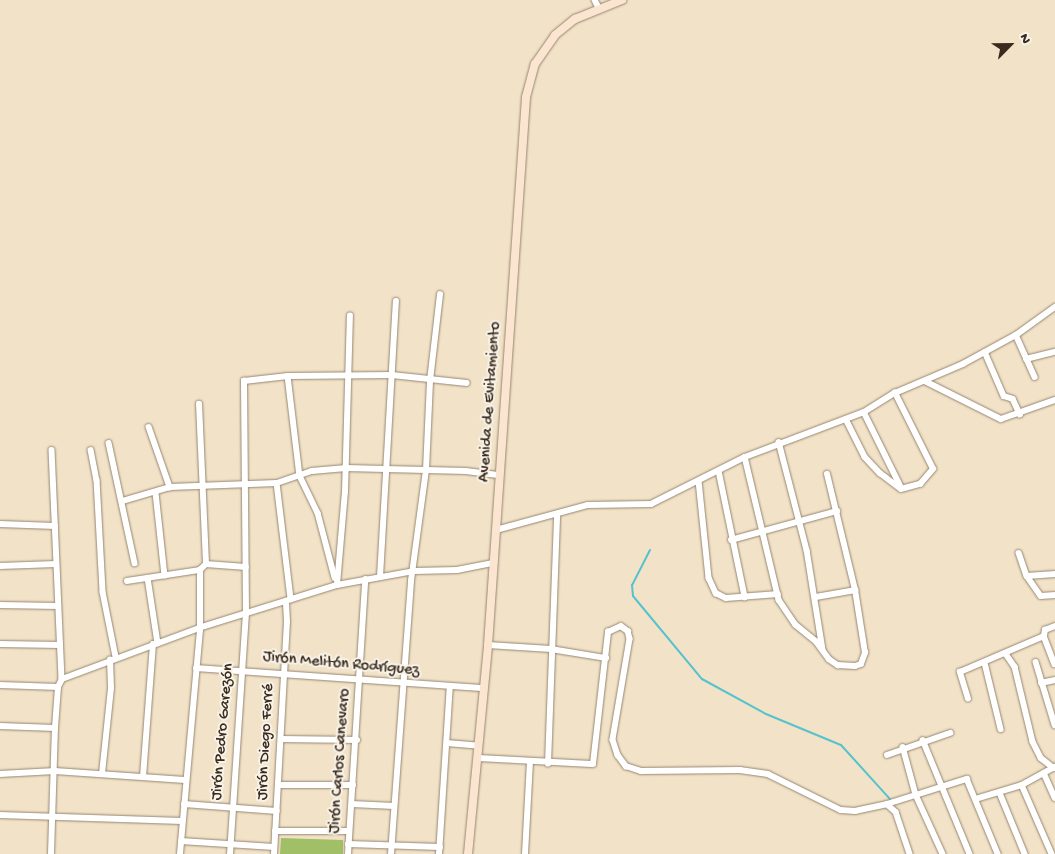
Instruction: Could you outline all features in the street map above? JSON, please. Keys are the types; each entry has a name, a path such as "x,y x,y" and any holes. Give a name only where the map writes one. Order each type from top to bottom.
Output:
{"street":[{"path":"596,0 599,8"},
{"name":"Avenida de Evitamiento","path":"468,854 488,645 529,79 543,50 555,35 575,19 622,0"},
{"path":"391,854 412,582 415,571 426,470 430,381 440,295"},
{"path":"380,578 396,301"},
{"path":"496,530 588,504 645,506 745,457 780,442 864,412 895,393 925,381 1016,335 1055,307"},
{"path":"337,585 346,468 350,375 350,316"},
{"path":"1016,335 1035,377"},
{"path":"985,352 1004,396 1013,399 1020,414"},
{"path":"1026,358 1055,352"},
{"path":"337,585 318,513 300,476 288,376 392,376 430,381 468,382"},
{"name":"Jirón Pedro Garezón","path":"230,854 231,808 246,612 244,381 288,376"},
{"path":"925,381 1001,419 1020,414 1055,400"},
{"path":"846,419 865,457 880,474 902,488 920,484 933,469 895,393"},
{"path":"127,582 200,570 206,564 204,483 199,404"},
{"path":"864,412 902,488"},
{"path":"149,427 170,487"},
{"path":"780,442 816,597 823,651"},
{"path":"109,443 135,563"},
{"path":"51,854 55,728 58,687 62,679 52,450"},
{"path":"91,450 97,480 103,592 116,657"},
{"path":"745,457 778,594 791,620 838,664 854,666 863,661 865,653 855,590 827,474"},
{"path":"123,501 156,493 170,487 204,483 245,484 277,482 312,471 346,468 426,470 500,475"},
{"path":"719,471 731,540 745,597"},
{"path":"699,481 710,578 716,592 726,598 778,594"},
{"name":"Jirón Diego Ferré","path":"274,854 288,600 277,482"},
{"path":"156,493 165,576"},
{"path":"731,540 837,512"},
{"path":"548,764 557,514"},
{"path":"0,524 55,526"},
{"path":"1019,553 1027,576 1041,596 1055,595"},
{"path":"62,679 116,657 246,612 337,585 415,571 457,570 494,563"},
{"path":"0,566 56,564"},
{"path":"206,564 246,567"},
{"path":"180,854 185,780 200,628 200,570"},
{"path":"1027,576 1055,574"},
{"path":"142,777 155,644 148,578"},
{"name":"Jirón Carlos Canevaro","path":"348,854 357,740 366,580"},
{"path":"816,597 855,590"},
{"path":"0,605 58,606"},
{"path":"477,758 548,764 593,764 608,632 616,625 625,627 630,639 614,740 618,755 626,766 641,771 740,770 768,774 842,810 855,811 887,804 968,779 998,854"},
{"path":"1055,626 1046,630 1044,636 1053,654 1055,664"},
{"path":"968,699 960,672 1006,654 1044,636"},
{"path":"0,644 60,645"},
{"path":"488,645 551,649 606,658"},
{"path":"976,799 1022,785 1054,767 1041,758 1033,742 1015,667 1006,654"},
{"path":"102,774 111,688 110,660"},
{"path":"1036,662 1055,725"},
{"path":"985,663 1001,729"},
{"name":"Jirón Melitón Rodríguez","path":"196,668 284,673 360,681 484,688"},
{"path":"1041,683 1055,680"},
{"path":"0,685 58,687"},
{"path":"439,854 450,686"},
{"path":"0,726 55,728"},
{"path":"886,755 923,740 950,733"},
{"path":"281,739 357,740"},
{"path":"923,740 970,854"},
{"path":"446,743 479,746"},
{"path":"903,747 916,795 943,854"},
{"path":"525,854 530,763"},
{"path":"0,774 55,771 185,780"},
{"path":"1044,773 1055,798"},
{"path":"278,785 353,785"},
{"path":"1022,785 1052,854"},
{"path":"1000,793 1026,854"},
{"path":"184,804 277,811"},
{"path":"352,804 394,806"},
{"path":"887,804 896,812 910,854"},
{"path":"0,814 182,821"},
{"path":"275,831 350,831"},
{"path":"181,842 274,847"},
{"path":"348,844 440,847"}],"green space":[{"path":"281,838 343,840 343,854 280,854"}],"waterway":[{"path":"650,550 632,585 633,596 702,679 766,714 841,745 890,799"}]}
